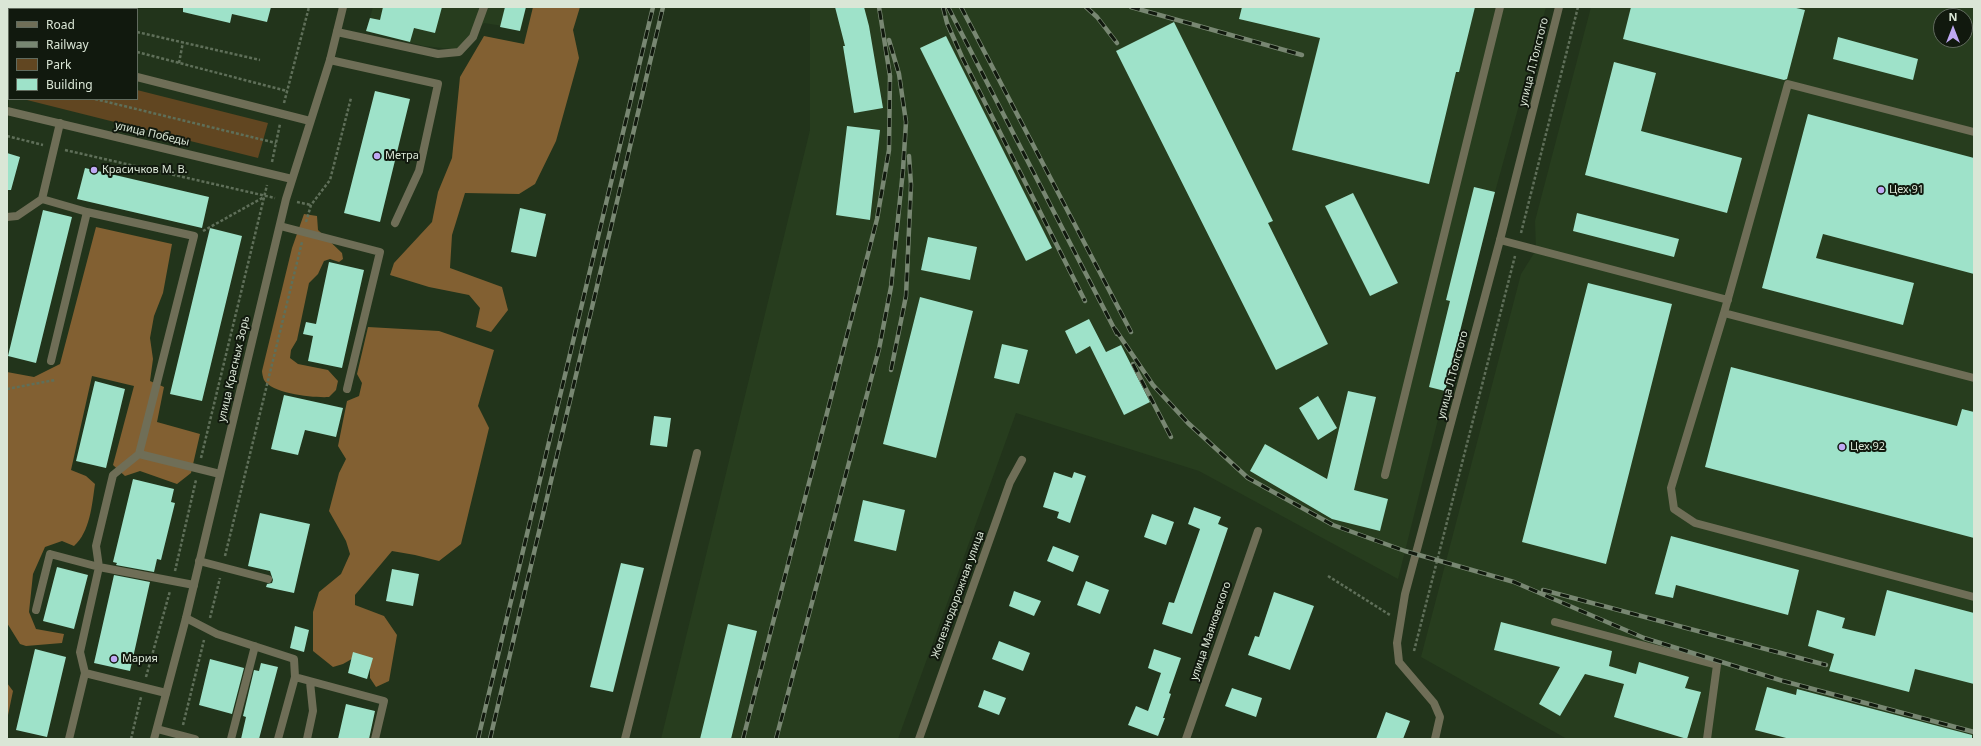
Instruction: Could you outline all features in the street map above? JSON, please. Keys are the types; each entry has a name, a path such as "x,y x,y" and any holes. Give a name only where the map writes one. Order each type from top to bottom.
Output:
{"street":[{"name":"улица Красных Зорь","path":"154,739 186,618 286,199 330,60 343,7"},
{"path":"337,32 438,54 459,52 473,37 484,7"},
{"path":"1385,475 1500,7"},
{"name":"улица Л.Толстого","path":"1435,739 1440,717 1434,703 1399,662 1397,643 1400,622 1405,594 1500,240 1559,7"},
{"path":"330,60 438,84 419,172 395,223"},
{"path":"138,77 310,121"},
{"path":"1974,132 1788,84 1728,300 1671,488 1674,509 1695,523 1974,597"},
{"name":"улица Победы","path":"7,111 292,178"},
{"path":"7,217 17,216 42,198 60,123"},
{"path":"42,198 88,212 194,236 139,454 113,475 96,546 99,567 80,652 85,673 69,739"},
{"path":"51,361 88,212"},
{"path":"280,226 380,252 347,389"},
{"path":"1500,240 1728,300"},
{"path":"1724,313 1974,378"},
{"path":"625,739 697,453"},
{"path":"139,454 220,474"},
{"name":"Железнодорожная улица","path":"919,739 1010,482 1022,460"},
{"name":"улица Маяковского","path":"1186,739 1258,531"},
{"path":"36,610 50,554 99,567 194,585"},
{"path":"199,561 268,579"},
{"path":"186,618 207,629 294,659 295,677 278,739"},
{"path":"1555,622 1717,666 1707,739"},
{"path":"231,739 255,646"},
{"path":"85,673 166,693"},
{"path":"295,677 384,701 375,739"},
{"path":"307,739 313,711 310,682"},
{"path":"157,729 195,739"}],"path":[{"path":"131,739 173,580 270,174 287,91 308,7"},
{"path":"1414,651 1578,7"},
{"path":"138,32 260,60"},
{"path":"179,63 183,42"},
{"path":"138,52 287,91"},
{"path":"181,735 310,205 330,180 351,98"},
{"path":"99,100 276,143"},
{"path":"7,136 264,197 286,199 310,205"},
{"path":"194,236 264,197"},
{"path":"7,389 55,380"},
{"path":"1328,576 1400,622"}],"shaded area":[{"path":"373,7 526,7 521,29 484,23 460,50 424,46 366,31"},
{"path":"533,7 580,7 573,30 579,58 556,141 535,184 519,194 465,193 452,235 450,268 502,287 508,310 491,332 476,327 480,308 469,295 429,287 390,275 394,263 432,222 438,192 452,158 460,77 484,36 524,44"},
{"path":"810,7 1546,7 1495,192 1398,579 1199,471 1016,413 898,739 661,739 810,130"},
{"path":"1591,7 1974,7 1974,739 1567,739 1421,657 1521,274 1536,250 1535,221"},
{"path":"304,214 317,216 318,230 342,253 343,259 339,262 330,259 324,261 318,274 309,283 297,340 291,350 290,358 298,364 328,370 338,381 336,390 329,397 304,396 284,392 269,385 264,380 262,373 292,248"},
{"path":"96,227 172,244 163,293 154,316 150,338 153,359 150,381 164,387 157,422 200,434 191,473 177,484 140,471 125,476 113,465 134,386 92,376 71,470 86,476 95,484 93,501 87,526 84,533 74,546 62,541 45,547 33,574 29,612 36,629 64,634 62,643 26,646 20,644 7,623 7,372 34,377 60,364"},
{"path":"368,327 439,331 494,350 478,406 489,428 461,544 439,561 392,551 355,595 355,605 384,616 397,635 389,681 376,687 370,678 370,662 357,656 343,664 333,667 313,651 313,612 319,592 341,574 350,554 346,541 329,511 339,473 346,459 338,446 347,401 359,396 362,383 357,374"},
{"path":"7,683 13,691 7,720"}],"green space":[{"path":"138,90 268,123 258,158 27,100 138,100"}],"building":[{"path":"183,7 271,7 267,22 232,14 230,23 183,12"},
{"path":"383,7 442,7 435,33 414,28 410,42 366,31 370,18 380,20"},
{"path":"505,7 526,7 520,31 500,27"},
{"path":"835,7 864,7 869,26 883,108 854,113 843,46 845,46"},
{"path":"1242,7 1475,7 1459,72 1456,72 1429,184 1292,150 1320,38 1239,19"},
{"path":"1631,7 1792,7 1805,10 1787,79 1784,80 1623,39"},
{"path":"1174,22 1273,221 1268,223 1328,344 1276,370 1116,51"},
{"path":"946,36 1052,248 1026,261 920,48"},
{"path":"1838,37 1918,59 1913,80 1833,59"},
{"path":"1614,62 1656,73 1641,131 1742,158 1727,213 1585,175"},
{"name":"Метра","path":"375,91 410,99 380,222 344,213"},
{"name":"Цех 91","path":"1808,114 1974,158 1974,274 1823,234 1816,258 1914,283 1903,325 1762,288"},
{"path":"847,126 880,130 870,220 836,215"},
{"path":"7,153 20,157 11,190 7,190"},
{"path":"85,168 209,197 202,228 77,199"},
{"path":"1474,187 1495,192 1445,391 1429,387 1450,301 1446,300"},
{"path":"1353,193 1398,283 1370,296 1325,206"},
{"path":"520,208 546,214 536,257 511,252"},
{"path":"43,210 72,217 36,363 8,356"},
{"path":"1577,213 1679,239 1674,257 1573,231"},
{"path":"210,228 242,236 202,401 170,394"},
{"path":"928,237 977,247 970,280 921,270"},
{"path":"329,262 364,270 342,368 308,361 313,336 303,334 306,322 316,324"},
{"path":"1588,283 1672,304 1606,564 1522,542"},
{"path":"920,297 973,311 936,458 883,444"},
{"path":"1089,319 1106,352 1121,345 1150,402 1124,415 1090,346 1076,354 1065,331"},
{"path":"1002,344 1028,350 1019,384 994,378"},
{"name":"Цех 92","path":"1731,367 1957,426 1962,409 1974,412 1974,538 1705,467"},
{"path":"95,381 125,389 106,468 76,461"},
{"path":"1348,391 1376,397 1354,490 1388,499 1380,531 1332,519 1250,471 1265,444 1327,479"},
{"path":"284,395 343,408 336,437 305,430 298,455 271,449"},
{"path":"1318,396 1337,428 1318,440 1299,408"},
{"path":"654,416 671,418 667,447 650,445"},
{"path":"1054,472 1072,478 1074,472 1086,476 1070,523 1057,518 1059,512 1043,507"},
{"path":"133,479 174,489 171,502 175,503 161,560 157,559 154,572 116,565 117,563 113,562"},
{"path":"863,500 905,510 896,551 854,541"},
{"path":"1194,507 1221,517 1218,524 1228,528 1192,634 1162,624 1169,602 1174,603 1200,529 1188,524"},
{"path":"260,513 310,524 294,593 266,587 267,584 272,583 273,580 270,571 248,566"},
{"path":"1152,514 1174,522 1166,545 1144,537"},
{"path":"1671,536 1799,570 1788,615 1676,585 1673,598 1655,594"},
{"path":"1053,546 1079,556 1073,572 1047,561"},
{"path":"621,563 644,568 613,692 590,687"},
{"path":"57,567 88,575 74,629 43,621"},
{"path":"392,569 419,574 413,606 386,601"},
{"path":"114,575 150,582 130,671 94,663"},
{"path":"1086,581 1109,590 1100,614 1077,605"},
{"path":"1887,590 1974,613 1974,684 1915,669 1909,692 1829,671 1834,654 1808,646 1817,610 1845,618 1842,628 1875,636"},
{"path":"1014,591 1041,601 1034,616 1009,606"},
{"path":"1274,592 1314,606 1290,670 1248,655 1255,636 1259,637"},
{"path":"1501,622 1612,651 1609,666 1636,674 1639,662 1689,677 1685,688 1701,692 1687,739 1614,717 1624,684 1585,674 1560,716 1539,704 1560,667 1494,650"},
{"path":"728,624 757,631 731,739 700,739"},
{"path":"295,626 309,630 304,652 290,648"},
{"path":"999,641 1030,653 1023,671 992,659"},
{"path":"35,649 66,657 47,737 16,730"},
{"path":"1154,649 1181,658 1169,693 1171,694 1163,718 1165,718 1158,736 1128,725 1136,706 1148,711 1161,673 1148,668"},
{"path":"353,652 373,658 367,679 348,673"},
{"path":"210,659 244,668 232,714 199,705"},
{"path":"261,663 278,667 259,739 241,739 246,717 243,716 254,670 259,671"},
{"path":"1767,687 1796,695 1797,689 1972,735 1972,739 1790,739 1755,730"},
{"path":"1232,688 1262,698 1256,717 1225,706"},
{"path":"984,690 1006,698 999,715 978,707"},
{"path":"346,704 375,711 369,739 338,739"},
{"path":"1386,712 1410,721 1403,739 1376,739"}],"railway":[{"path":"478,739 653,7"},
{"path":"490,739 663,7"},
{"path":"743,739 877,219 889,150 890,76 879,7"},
{"path":"943,7 947,23 962,57 1085,301"},
{"path":"948,7 1117,334"},
{"path":"961,7 1131,332"},
{"path":"1086,7 1097,17 1117,43"},
{"path":"1131,7 1302,55"},
{"path":"776,739 879,349 891,287 903,170 906,122 899,74 889,40"},
{"path":"891,370 906,296 911,185 909,156"},
{"path":"1115,329 1153,385 1188,423 1248,478 1333,525 1405,551 1514,582 1644,638 1783,681 1974,732"},
{"path":"1133,364 1171,437"},
{"path":"1543,590 1826,665"}],"place":[{"name":"Метра","path":"377,156"},
{"name":"Красичков М. В.","path":"94,170"},
{"name":"Цех 91","path":"1881,190"},
{"name":"Цех 92","path":"1842,447"},
{"name":"Мария","path":"114,659"}]}
